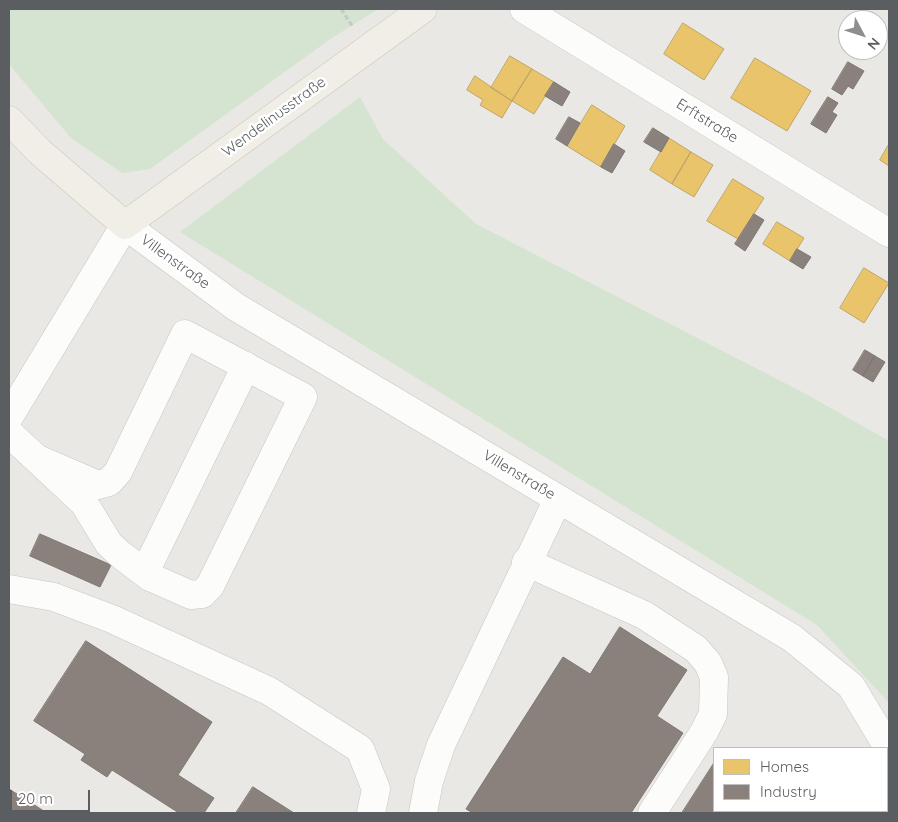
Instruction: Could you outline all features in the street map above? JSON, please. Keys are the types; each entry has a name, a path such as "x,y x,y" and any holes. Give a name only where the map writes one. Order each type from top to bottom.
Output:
{"main road":[{"name":"Wendelinusstraße","path":"125,225 422,9"},
{"name":"Villenstraße","path":"9,120 40,152 125,225"}],"street":[{"name":"Erftstraße","path":"524,9 889,233"},
{"name":"Villenstraße","path":"9,417 125,225 236,307 792,638 850,686 889,748"},
{"path":"9,433 84,503 109,544 145,572 191,595 202,594 210,586 303,397 185,334 118,472 109,482 98,485 38,459"},
{"path":"145,572 246,366"},
{"path":"423,813 429,781 441,745 526,562 558,499"},
{"path":"526,562 644,616 696,649 708,664 714,677 713,714 704,732 652,813"},
{"path":"9,589 54,597 112,619 269,691 360,749 376,789 371,813"}],"green space":[{"path":"9,9 378,9 329,40 150,169 122,173 71,138 9,64"},
{"path":"360,97 383,139 476,224 806,394 889,441 889,703 817,625 180,232"}],"building: Homes":[{"path":"683,23 724,49 704,80 664,54"},
{"path":"510,56 532,69 512,101 491,88"},
{"path":"755,58 811,91 787,131 731,98"},
{"path":"532,69 554,82 534,114 512,101"},
{"path":"475,76 512,101 502,118 480,105 483,100 467,90"},
{"path":"592,105 625,126 601,167 567,146"},
{"path":"669,138 691,152 672,184 650,170"},
{"path":"889,144 889,166 880,160"},
{"path":"691,152 713,165 694,197 672,184"},
{"path":"733,179 764,198 738,239 707,221"},
{"path":"777,222 804,238 790,261 763,244"},
{"path":"864,268 889,283 864,323 840,308"}],"building: Industry":[{"path":"848,62 864,71 853,89 848,86 842,95 832,89"},
{"path":"554,82 570,92 562,106 545,96"},
{"path":"828,97 838,103 832,112 837,115 826,133 811,124"},
{"path":"569,117 580,123 567,146 556,139"},
{"path":"653,128 669,138 661,152 644,142"},
{"path":"614,144 625,151 612,173 601,167"},
{"path":"754,214 764,220 745,251 735,244"},
{"path":"797,249 811,257 803,269 790,261"},
{"path":"865,350 875,356 863,376 853,370"},
{"path":"875,356 885,362 873,382 863,376"},
{"path":"40,534 111,565 100,587 30,556"},
{"path":"620,627 687,670 657,716 683,733 631,813 473,813 466,809 563,657 590,674"},
{"path":"86,641 212,722 178,775 214,798 204,813 179,813 112,770 107,777 81,760 85,754 34,721"},
{"path":"713,765 713,812 723,813 682,813"},
{"path":"253,787 294,813 236,813"},
{"path":"9,789 47,813 9,813"}]}
